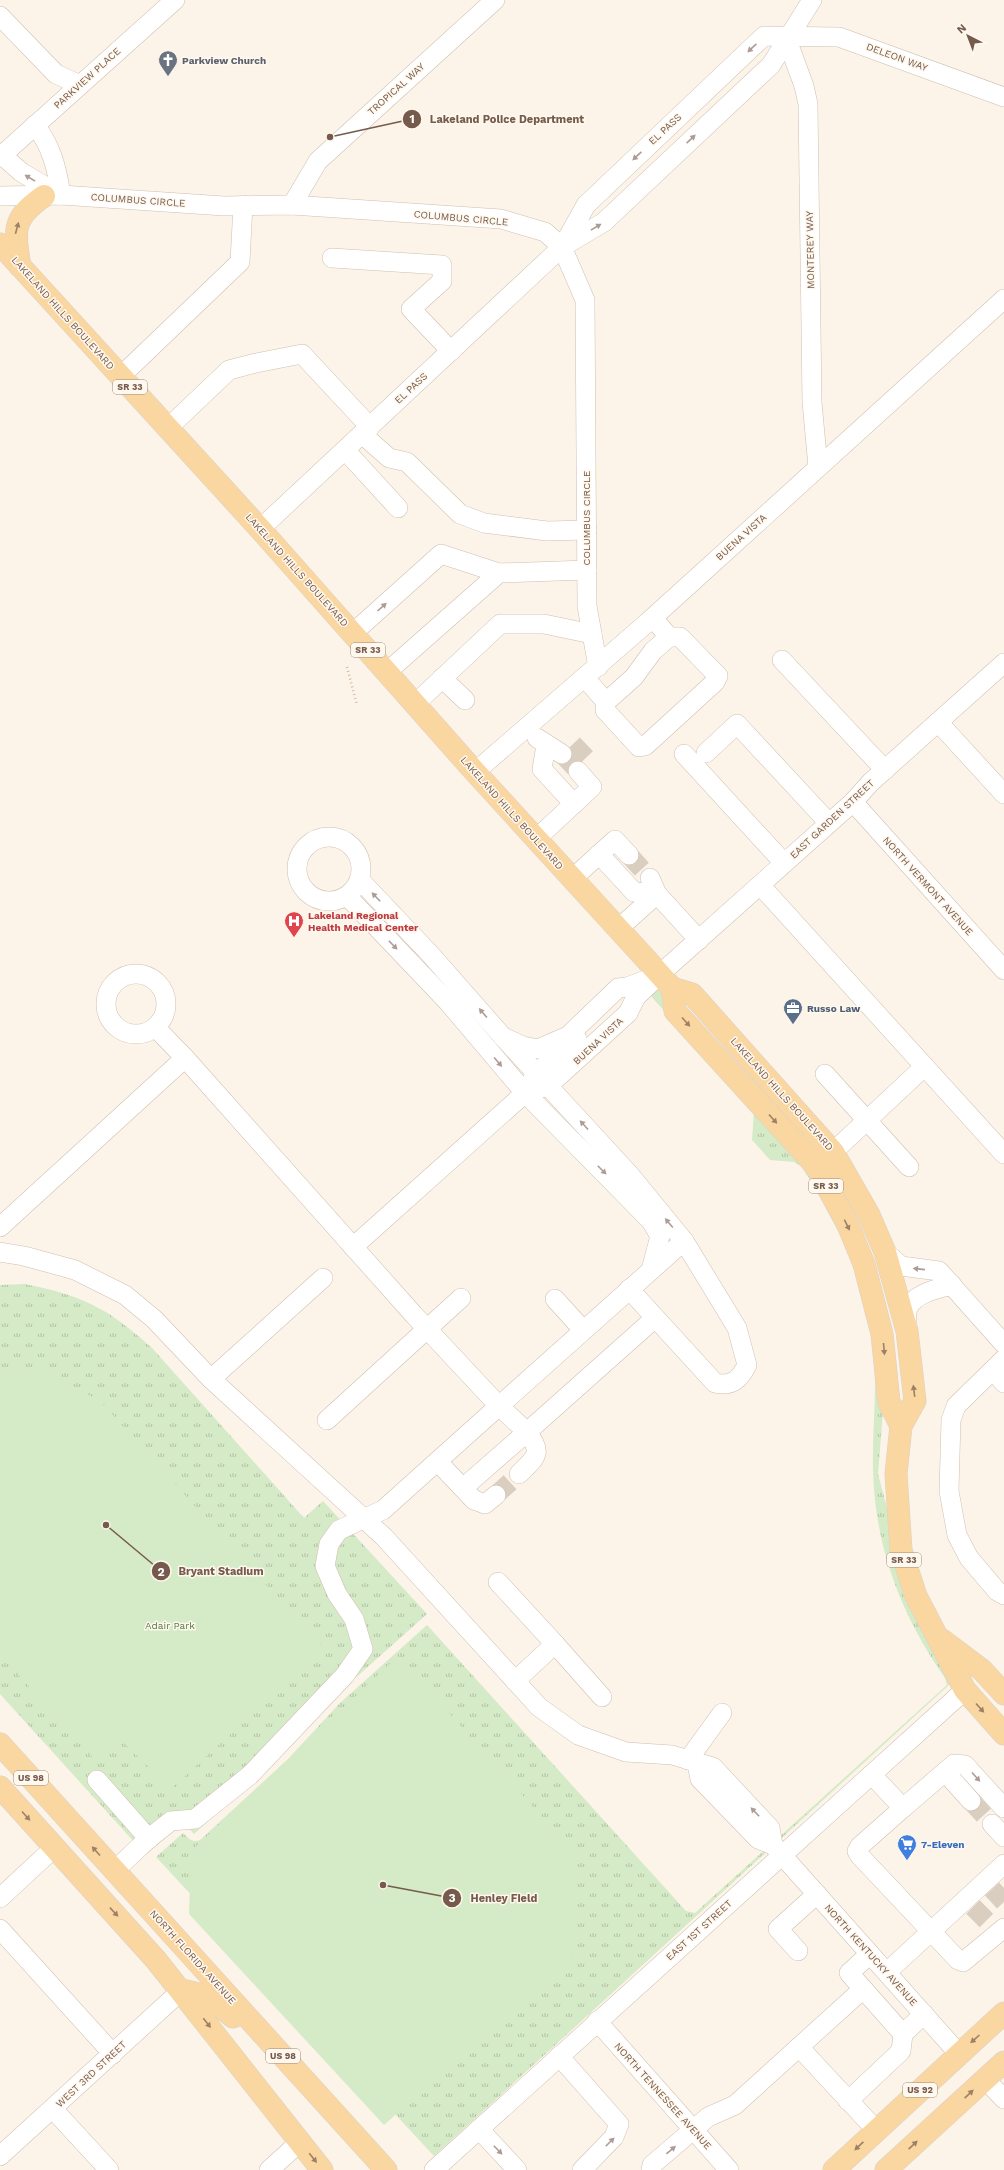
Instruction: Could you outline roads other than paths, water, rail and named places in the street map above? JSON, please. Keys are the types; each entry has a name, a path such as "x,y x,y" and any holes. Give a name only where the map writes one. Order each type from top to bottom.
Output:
{"main road":[{"path":"20,266 15,237 21,217 30,205 53,195"},
{"name":"LAKELAND HILLS BOULEVARD","path":"0,244 260,529 475,772 572,879 666,981 692,994 833,1152 869,1216 885,1252 907,1331 915,1401 901,1426 896,1474 901,1550 916,1596 965,1690 1004,1734"},
{"name":"SR 33","path":"666,981 675,1011 816,1166 844,1218 864,1264 882,1334 889,1402 901,1426"},
{"name":"LAKELAND HILLS BOULEVARD","path":"939,1638 982,1670 1004,1694"},
{"name":"NORTH FLORIDA AVENUE","path":"0,1744 386,2170"},
{"name":"US 98","path":"0,1787 128,1926 182,1990 322,2170"},
{"path":"182,1990 207,1996 231,2014 370,2170"},
{"name":"US 92","path":"834,2170 1004,2013"},
{"path":"886,2170 1004,2062"}],"street":[{"name":"PARKVIEW PLACE","path":"1,156 174,0"},
{"name":"TROPICAL WAY","path":"292,205 318,160 495,0"},
{"name":"EL PASS","path":"260,529 562,247 610,216 771,65 786,37 812,0"},
{"path":"0,16 56,74 80,85"},
{"name":"EL PASS","path":"562,247 586,205 764,36 786,37"},
{"name":"DELEON WAY","path":"786,37 839,37 1004,97"},
{"name":"MONTEREY WAY","path":"786,37 804,86 808,104 812,402 818,467"},
{"path":"35,125 45,138 56,162 53,195"},
{"path":"1,156 53,195"},
{"name":"COLUMBUS CIRCLE","path":"0,196 53,195 243,206 292,205 501,219 545,232 562,247 585,300 587,606 592,634 591,672"},
{"path":"121,376 240,262 243,206"},
{"path":"332,258 442,265 442,281 411,309 451,351"},
{"name":"BUENA VISTA","path":"475,772 653,618 1004,299"},
{"path":"168,428 229,370 302,354 389,458 407,462 460,514 484,523 547,531 587,530"},
{"path":"345,450 398,508"},
{"path":"353,633 441,554 499,573 587,570"},
{"path":"387,672 499,573"},
{"path":"653,618 669,636 680,637 718,676 715,682 645,746 639,747 605,710 604,706 606,702 634,677 653,651 669,636"},
{"path":"415,704 500,624 544,624 592,634"},
{"path":"782,660 885,770"},
{"name":"EAST GARDEN STREET","path":"666,981 699,940 853,802 885,770 1004,663"},
{"path":"591,672 606,702"},
{"path":"442,678 465,700"},
{"path":"938,722 1004,794"},
{"path":"706,753 737,724 828,823"},
{"path":"524,730 561,747 542,769 574,804"},
{"path":"684,754 784,863"},
{"path":"536,839 592,787 583,770"},
{"name":"NORTH VERMONT AVENUE","path":"853,802 1004,970"},
{"path":"323,837 334,837 345,840 354,848 360,857 360,880 354,890 346,896 332,901 316,900 301,886 297,877 296,867 298,857 304,848 312,841 323,837"},
{"path":"572,879 615,840 629,855"},
{"path":"600,854 634,892 653,886"},
{"path":"360,880 431,954 542,1080 630,1175 684,1241 737,1328 747,1365 741,1376 733,1383 723,1385 715,1383 629,1289"},
{"path":"760,885 1004,1154"},
{"path":"618,929 653,886"},
{"path":"653,886 699,940"},
{"path":"346,896 448,1002 525,1093 651,1221 660,1236 651,1270"},
{"path":"504,1036 523,1046 538,1049 568,1036 618,988 666,981"},
{"name":"BUENA VISTA","path":"542,1080 628,1013 636,997 666,981"},
{"path":"353,1247 525,1093 542,1080 589,1028 624,995 627,987"},
{"path":"156,1028 185,1058 427,1329 499,1406 527,1432 537,1445 537,1453 532,1461 518,1474"},
{"path":"0,1227 185,1058"},
{"path":"833,1152 868,1121 924,1067"},
{"path":"825,1074 909,1167"},
{"path":"114,1871 171,1821 195,1819 250,1775 345,1675 363,1649 354,1619 337,1594 325,1566 329,1544 339,1530 383,1510 684,1241"},
{"path":"0,1252 24,1256 75,1270 125,1295 154,1319 211,1379 388,1542 539,1707 578,1735 626,1752 672,1755 713,1767 770,1828 778,1850"},
{"path":"885,1252 901,1266 939,1271 1002,1338"},
{"path":"211,1379 323,1278"},
{"path":"907,1331 907,1310 914,1300 952,1285"},
{"path":"327,1420 461,1298"},
{"path":"555,1299 583,1330"},
{"path":"463,1488 655,1318"},
{"path":"1000,1371 956,1406 952,1420 949,1491 958,1535 969,1558 997,1590 1004,1595"},
{"path":"438,1462 474,1500 485,1504 496,1495"},
{"path":"498,1582 602,1697"},
{"path":"515,1681 555,1644"},
{"name":"EAST 1ST STREET","path":"434,2170 597,2021 778,1850 872,1775 965,1690"},
{"path":"693,1762 722,1713"},
{"path":"998,1929 963,1962 958,1960 857,1851 860,1846 954,1764 965,1765 1004,1808"},
{"path":"945,1772 971,1801"},
{"path":"872,1775 904,1808"},
{"path":"97,1780 149,1839"},
{"path":"0,1898 54,1847"},
{"name":"NORTH KENTUCKY AVENUE","path":"778,1850 959,2054"},
{"path":"877,2005 892,1978 930,1930 970,1903 988,1885 1004,1865"},
{"path":"798,1951 778,1929 817,1894"},
{"path":"0,1929 113,2054"},
{"path":"870,1954 849,1973 903,2034"},
{"path":"651,2170 652,2165 708,2117 735,2105 863,1989"},
{"name":"WEST 3RD STREET","path":"0,2156 182,1990"},
{"path":"848,2101 901,2051 903,2034 924,2014"},
{"name":"NORTH TENNESSEE AVENUE","path":"597,2021 729,2170"},
{"path":"799,2047 876,2130"},
{"path":"559,2056 619,2124 614,2138 582,2170"},
{"path":"986,2079 1004,2099"},
{"path":"53,2109 109,2170"},
{"path":"479,2129 517,2170"},
{"path":"269,2170 300,2142"}],"tunnel":[{"path":"573,744 589,761"},
{"path":"562,754 578,771"},
{"path":"629,855 650,878"},
{"path":"496,1495 519,1474"},
{"path":"971,1801 992,1824"},
{"path":"992,1889 1004,1902"},
{"path":"973,1907 992,1926"}],"place":[{"name":"Parkview Church","path":"168,77"},
{"name":"Lakeland Police Department","path":"330,137"},
{"name":"Lakeland Regional Health Medical Center","path":"294,938"},
{"name":"Russo Law","path":"793,1025"},
{"name":"Bryant Stadium","path":"106,1525"},
{"name":"7-Eleven","path":"907,1861"},
{"name":"Henley Field","path":"383,1885"}],"park label":[{"name":"Adair Park","path":"170,1625"}]}
